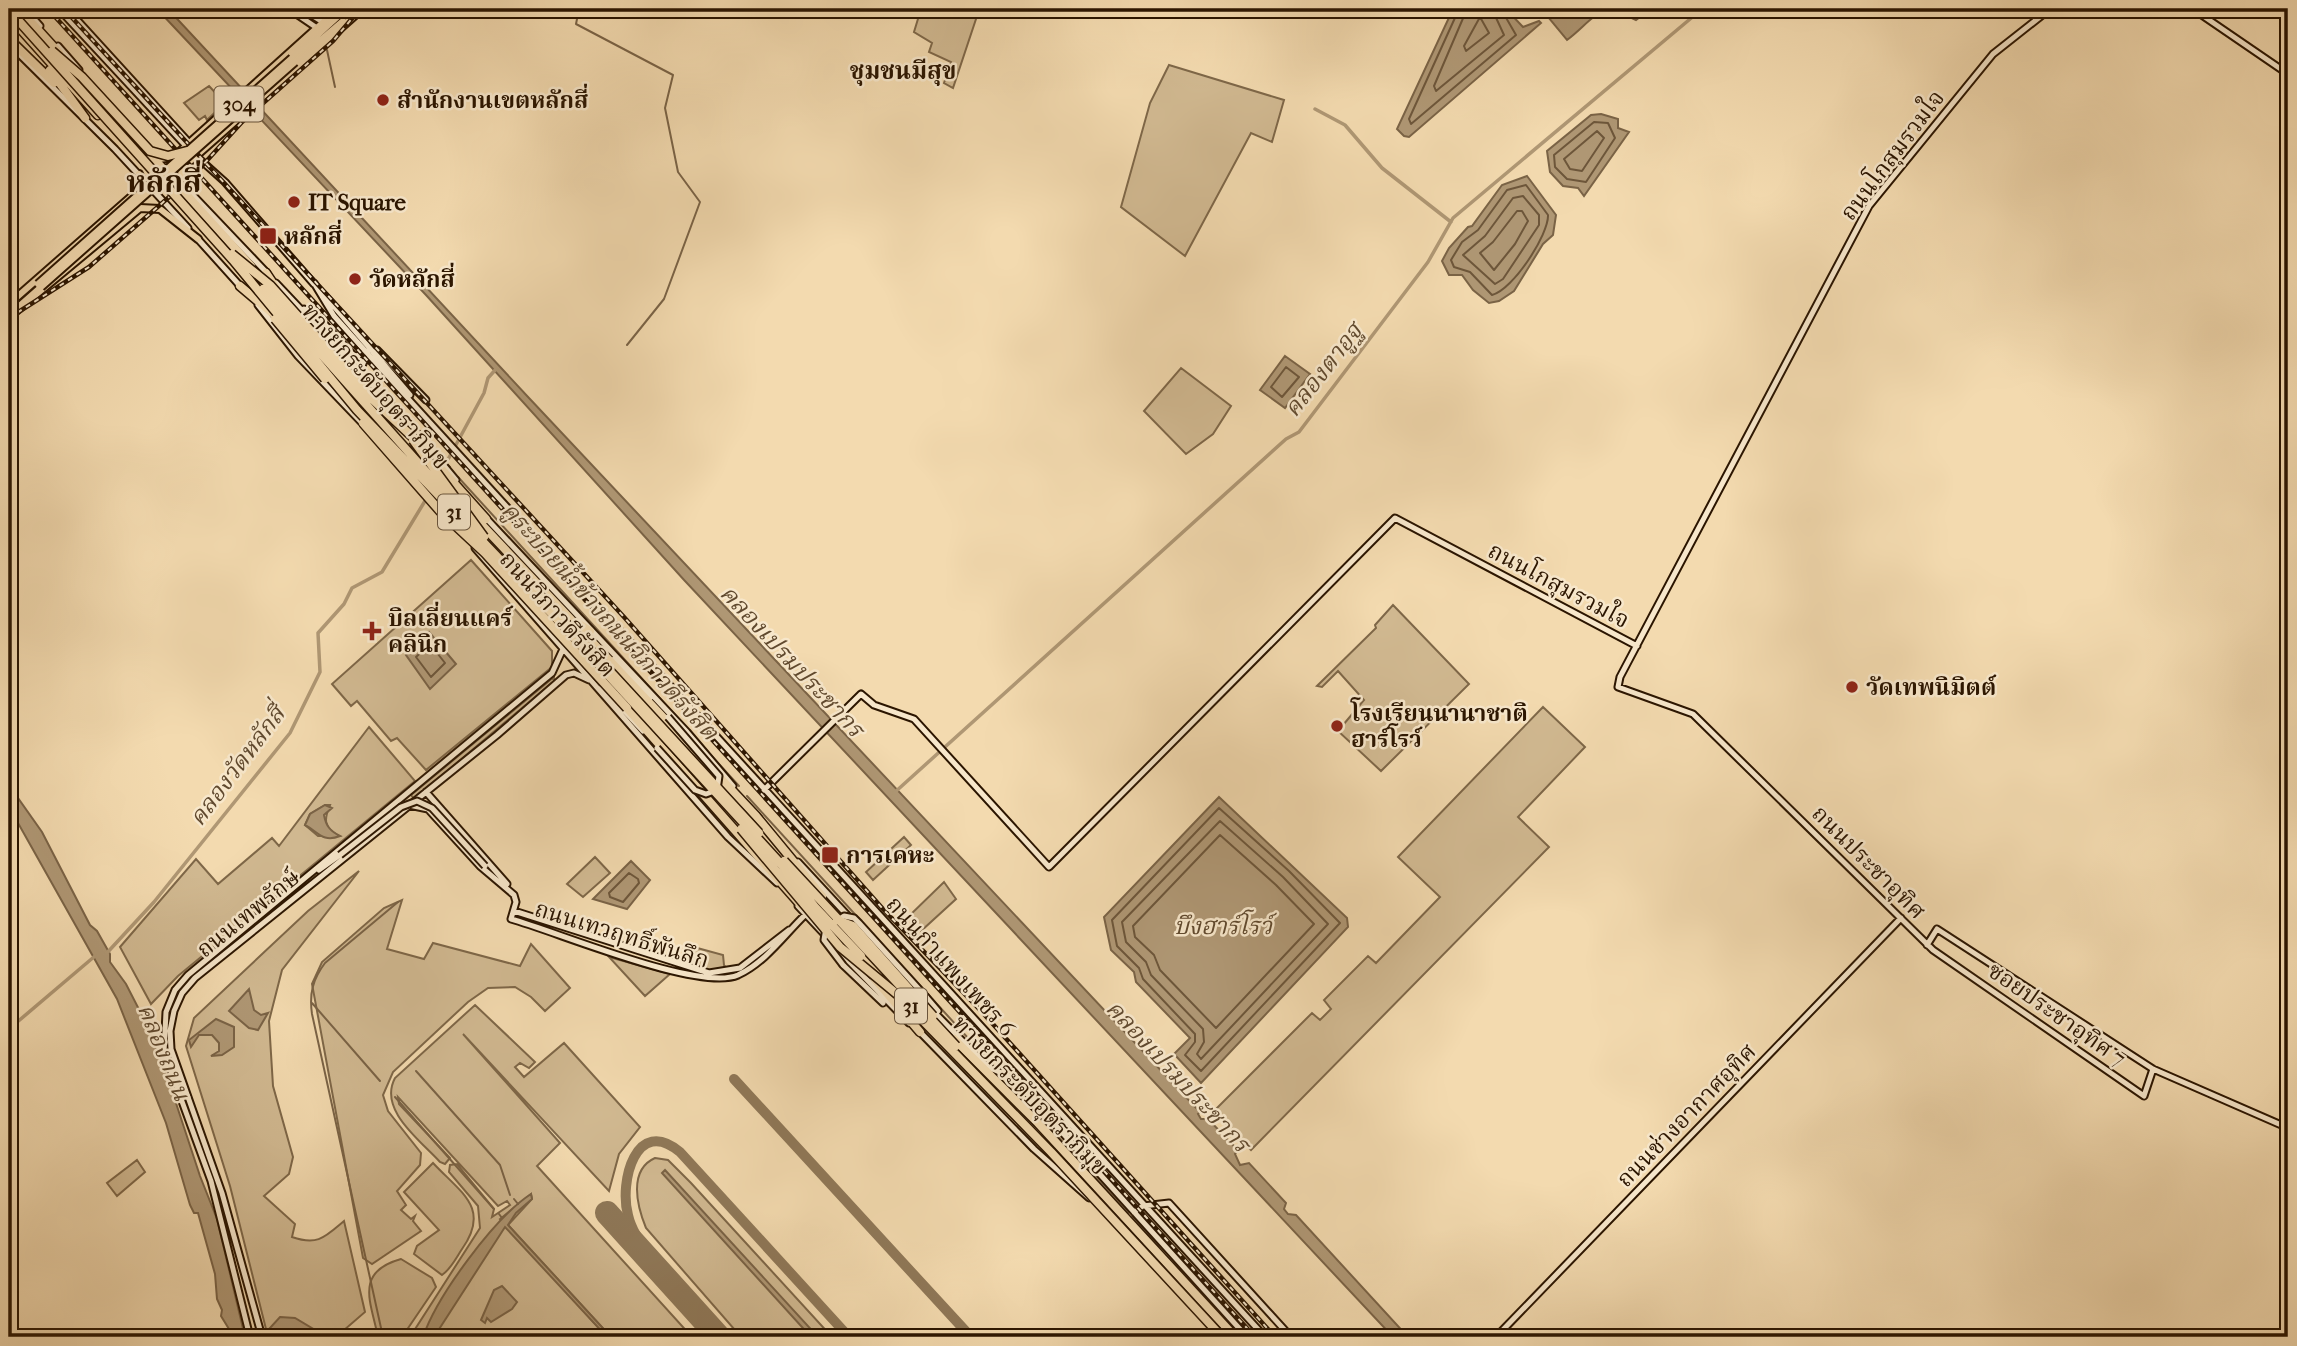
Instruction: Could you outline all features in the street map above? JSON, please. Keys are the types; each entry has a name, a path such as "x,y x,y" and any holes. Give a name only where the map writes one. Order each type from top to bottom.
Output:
{"highway":[{"path":"19,9 39,26"},
{"name":"ทางยกระดับอุตราภิมุข","path":"19,9 52,51 231,256 484,537 558,612 956,1046 1077,1170 1232,1337"},
{"name":"ทางยกระดับอุตราภิมุข","path":"19,9 231,256 357,410 555,617 721,801 840,947 898,995 1073,1175 1220,1337"},
{"name":"ถนนวิภาวดีรังสิต","path":"19,9 288,308 433,486 565,614 756,816 788,853 799,871 855,933 1038,1123 1232,1337"},
{"name":"ถนนวิภาวดีรังสิต","path":"9,16 332,380 433,486 678,756 802,884 892,983 947,1049 1220,1337"},
{"path":"9,24 53,74 85,118"},
{"path":"9,32 76,106"},
{"path":"9,41 46,74"},
{"path":"52,51 82,77 150,151 168,156 191,149"},
{"path":"231,256 270,285 372,399 444,468 486,519"},
{"path":"231,256 306,359 338,392 385,451 440,511 520,589 790,894 849,951 920,1032"},
{"path":"266,273 288,308"},
{"path":"240,286 285,325"},
{"path":"276,288 417,445 484,537"},
{"path":"313,373 332,380"},
{"path":"565,614 590,631"},
{"path":"648,732 678,756"},
{"path":"834,920 853,926 926,1007 956,1046"},
{"name":"31","path":"988,1067 1038,1123"},
{"path":"1127,1219 1135,1212"},
{"path":"1156,1251 1169,1251"}],"main road":[{"name":"ถนนกำแพงเพชร 6","path":"63,9 314,284 334,316 1265,1337"},
{"path":"289,9 317,28"},
{"path":"302,9 323,22"},
{"path":"182,184 180,172 198,133 338,9"},
{"name":"304","path":"9,305 39,285 293,60 346,9"},
{"path":"159,159 169,160 209,144 360,9"},
{"name":"304","path":"9,316 39,285 191,149 293,60 360,9"},
{"name":"ถนนโกสุมรวมใจ","path":"764,790 861,694 874,705 914,719 1049,867 1395,518 1637,646 1869,206 1993,54 2050,9"},
{"path":"2193,9 2288,74"},
{"name":"31","path":"39,26 182,184 360,371 444,468"},
{"name":"ถนนวิภาวดีรังสิต","path":"9,41 50,89 85,118 139,174 240,286 313,373 433,486 555,640 729,837 806,914 894,1011 920,1032 1034,1149 1089,1198"},
{"path":"198,133 199,143 209,144"},
{"path":"9,305 133,195 141,186 139,174"},
{"path":"133,195 141,199 140,208"},
{"path":"9,316 140,208 160,209 198,239"},
{"path":"301,308 318,317 355,357 378,350 426,400"},
{"path":"360,371 370,354"},
{"name":"ถนนวิภาวดีรังสิต","path":"486,519 687,732 756,816"},
{"path":"555,640 695,790 706,794 717,790 719,776 599,640"},
{"name":"ถนนประชาอุทิศ","path":"1637,646 1618,687 1693,714 1927,945 1937,929 2153,1069 2288,1128"},
{"name":"ถนนเทพรักษ์","path":"255,1337 208,1168 167,1067 164,1021 175,990 188,975 552,673 563,648"},
{"path":"552,673 559,681 574,673 594,683"},
{"name":"ถนนเทพรักษ์","path":"255,1337 214,1167 174,1064 170,1031 174,1011 182,993 195,978 559,681"},
{"path":"426,792 519,900 517,911"},
{"path":"310,874 340,855 406,803 417,801 432,808 485,866 509,887"},
{"path":"428,809 428,803 433,803"},
{"path":"409,805 428,809 480,866 514,895 517,911"},
{"name":"ถนนวิภาวดีรังสิต","path":"788,853 988,1067 1013,1078 1247,1337"},
{"name":"ถนนเทวฤทธิ์พันลึก","path":"709,976 517,911 511,919 608,953 709,976 728,975 750,968 806,914"},
{"path":"894,1011 875,998 826,945 826,928 834,920 844,916 854,918 946,1022"},
{"name":"ถนนช่างอากาศอุทิศ","path":"1496,1337 1901,918"},
{"path":"608,953 609,942"},
{"name":"ซอยประชาอุทิศ 7","path":"1927,945 2144,1096 2153,1069"},
{"path":"1135,1212 1143,1206 1169,1203 1291,1337"}],"shaded area":[{"path":"921,9 979,10 953,88 944,83 951,62 929,52 932,43 914,32"},
{"path":"1169,65 1284,100 1272,142 1251,133 1185,256 1121,207 1150,103"},
{"path":"209,86 225,103 207,120 205,116 199,120 184,103"},
{"path":"1181,368 1231,406 1213,434 1186,454 1144,411"},
{"path":"471,560 552,651 552,667 426,770 397,738 391,741 357,701 351,706 332,684"},
{"path":"1393,605 1469,684 1381,771 1338,731 1364,700 1338,671 1322,687 1317,686 1376,628 1375,625"},
{"path":"554,677 554,681 414,799 411,795"},
{"path":"1543,707 1585,747 1518,817 1549,847 1251,1150 1213,1112 1312,1013 1320,1020 1331,1009 1324,1000 1368,956 1376,963 1440,897 1398,857"},
{"path":"369,727 415,781 178,976 151,1004 120,947 196,859 218,884 272,838 279,846","holes":["330,805 326,822 339,836 318,836 305,825 310,814"]},
{"path":"904,837 911,845 873,880 866,872"},
{"path":"595,857 610,873 583,897 567,884"},
{"path":"359,871 282,970 269,1021 273,1086 293,1157 289,1174 264,1196 295,1224 292,1237 301,1240 321,1238 344,1221 365,1312 336,1337 268,1337 230,1186 186,1046 194,1018 308,911"},
{"path":"944,882 956,899 921,931 908,917"},
{"path":"402,900 387,949 424,959 433,943 520,966 531,944 570,988 545,1011 531,997 515,987 488,988 468,1002 393,1072 383,1095 388,1111 421,1153 420,1165 397,1191 406,1205 401,1210 411,1219 415,1216 413,1221 421,1231 372,1264 363,1258 312,984 322,962 384,908"},
{"path":"690,946 723,955 724,965 728,970 710,972 684,964"},
{"path":"609,957 670,974 645,996"},
{"path":"475,1005 535,1062 529,1068 520,1063 515,1067 524,1077 564,1043 640,1127 619,1154 609,1191 463,1034 560,1143 537,1166 692,1337 611,1337 508,1225 532,1199 531,1194 500,1219 607,1337 410,1337 480,1228 478,1206 449,1172 450,1165 457,1164 494,1209 492,1217 510,1205 507,1201 498,1206 398,1097 399,1104 450,1158 445,1164 440,1162 404,1124 392,1102 391,1090 395,1078"},
{"path":"655,1158 668,1160 691,1183 832,1337 741,1337 646,1228 638,1199 638,1180 646,1164"},
{"path":"137,1160 145,1172 117,1196 107,1183"},
{"path":"433,1163 469,1202 474,1222 470,1235 453,1263 442,1275 414,1254 417,1246 439,1230 404,1192"},
{"path":"401,1259 432,1278 436,1287 402,1337 378,1337 370,1300 371,1280 386,1265"}],"water":[{"path":"157,9 168,9 529,398 1200,1112 1198,1114 1201,1119 1208,1119 1238,1150 1235,1154 1240,1165 1249,1163 1286,1203 1284,1209 1288,1214 1296,1215 1408,1337 1393,1337 685,581 426,295"},
{"path":"1453,9 1506,9 1523,27 1539,21 1541,23 1409,137 1404,136 1397,129"},
{"path":"1558,9 1650,9 1636,20 1623,14 1604,12 1567,40 1548,17"},
{"path":"1601,114 1618,119 1618,128 1629,132 1584,196 1578,188 1563,186 1550,172 1547,151 1591,115"},
{"path":"1527,176 1556,215 1553,235 1543,244 1514,291 1499,301 1489,303 1473,290 1462,275 1449,275 1442,261 1449,248 1472,226 1502,185"},
{"path":"1285,356 1310,374 1285,408 1260,390"},
{"path":"429,632 456,664 430,689 406,655"},
{"path":"9,778 11,788 42,832 90,925 97,931 110,954 110,962 126,984 147,1025 217,1219 245,1337 230,1337 225,1332 229,1329 221,1316 215,1274 198,1213 194,1213 190,1205 166,1123 117,999 9,807"},
{"name":"บึงฮาร์โรว์","path":"1219,797 1347,918 1348,927 1201,1083 1174,1054 1190,1038 1136,982 1134,972 1111,950 1104,917"},
{"path":"325,805 332,808 324,815 327,825 340,836 321,836 305,825 310,814"},
{"path":"631,861 650,880 627,909 593,899"},
{"path":"249,989 254,1010 261,1015 268,1013 258,1030 249,1028 229,1011"},
{"path":"216,1019 234,1027 234,1047 222,1055 211,1056 219,1051 219,1043 212,1035 199,1035 191,1047 189,1040"},
{"path":"665,1170 818,1337 811,1337 662,1173"},
{"path":"531,1194 532,1199 516,1213 508,1225 611,1337 607,1337 505,1227 434,1337 423,1337 430,1320 468,1259 500,1221"},
{"path":"502,1286 517,1302 512,1309 491,1322 487,1318 485,1323 481,1320 494,1290"},
{"path":"280,1317 295,1318 315,1330 318,1337 271,1337 269,1329"}],"waterway":[{"path":"579,9 576,24 673,75 665,108 678,172 700,202 664,299 627,345"},
{"name":"คลองตาอูฐ","path":"894,793 1286,439 1299,432 1428,262 1453,218 1702,9"},
{"path":"327,50 335,87"},
{"path":"1315,109 1345,125 1382,168 1451,222"},
{"name":"คลองวัดหลักสี่","path":"445,465 484,393 488,378 497,368"},
{"name":"คูระบายน้ำข้างถนนวิภาวดีรังสิต","path":"446,463 450,467"},
{"name":"คูระบายน้ำข้างถนนวิภาวดีรังสิต","path":"458,477 677,717"},
{"name":"คลองวัดหลักสี่","path":"105,955 154,902 290,733 320,672 318,633 344,604 352,588 382,572 428,496"},
{"name":"คูระบายน้ำข้างถนนวิภาวดีรังสิต","path":"699,742 739,786"},
{"name":"คูระบายน้ำข้างถนนวิภาวดีรังสิต","path":"747,796 989,1061"},
{"path":"383,1337 312,1014 311,999 317,975 325,963 398,902"},
{"path":"9,1029 95,956"},
{"path":"312,1003 380,1081"},
{"path":"416,1071 500,1165 510,1195"},
{"name":"คูระบายน้ำข้างถนนวิภาวดีรังสิต","path":"1006,1080 1128,1213"},
{"path":"395,1097 494,1209"},
{"path":"514,1199 518,1204"},
{"path":"499,1214 502,1218"},
{"name":"คูระบายน้ำข้างถนนวิภาวดีรังสิต","path":"1132,1217 1159,1246"},
{"name":"คูระบายน้ำข้างถนนวิภาวดีรังสิต","path":"1174,1263 1241,1337"}],"taxiway":[{"path":"734,1079 971,1337"},
{"path":"656,1267 633,1228 626,1201 626,1186 634,1157 642,1147 652,1142 665,1143 680,1152 849,1337"}],"runway":[{"path":"607,1213 719,1337"}],"railway":[{"path":"48,9 1255,1337"},
{"path":"64,9 624,617 883,909 982,1012 1275,1337"},
{"path":"9,318 89,267 192,177 242,122 333,41 360,9"}],"place":[{"name":"สำนักงานเขตหลักสี่","path":"383,100"},
{"name":"IT Square","path":"294,202"},
{"name":"หลักสี่","path":"268,236"},
{"name":"วัดหลักสี่","path":"355,279"},
{"name":"บิลเลี่ยนแคร์ คลินิก","path":"372,631"},
{"name":"วัดเทพนิมิตต์","path":"1852,687"},
{"name":"โรงเรียนนานาชาติ ฮาร์โรว์","path":"1337,726"},
{"name":"การเคหะ","path":"830,855"}],"district":[{"name":"ชุมชนมีสุข","path":"903,71"},
{"name":"หลักสี่","path":"164,182"}],"water label":[{"name":"คลองเปรมประชากร","path":"792,661"},
{"name":"คลองถนน","path":"164,1052"},
{"name":"คลองเปรมประชากร","path":"1178,1076"}]}
